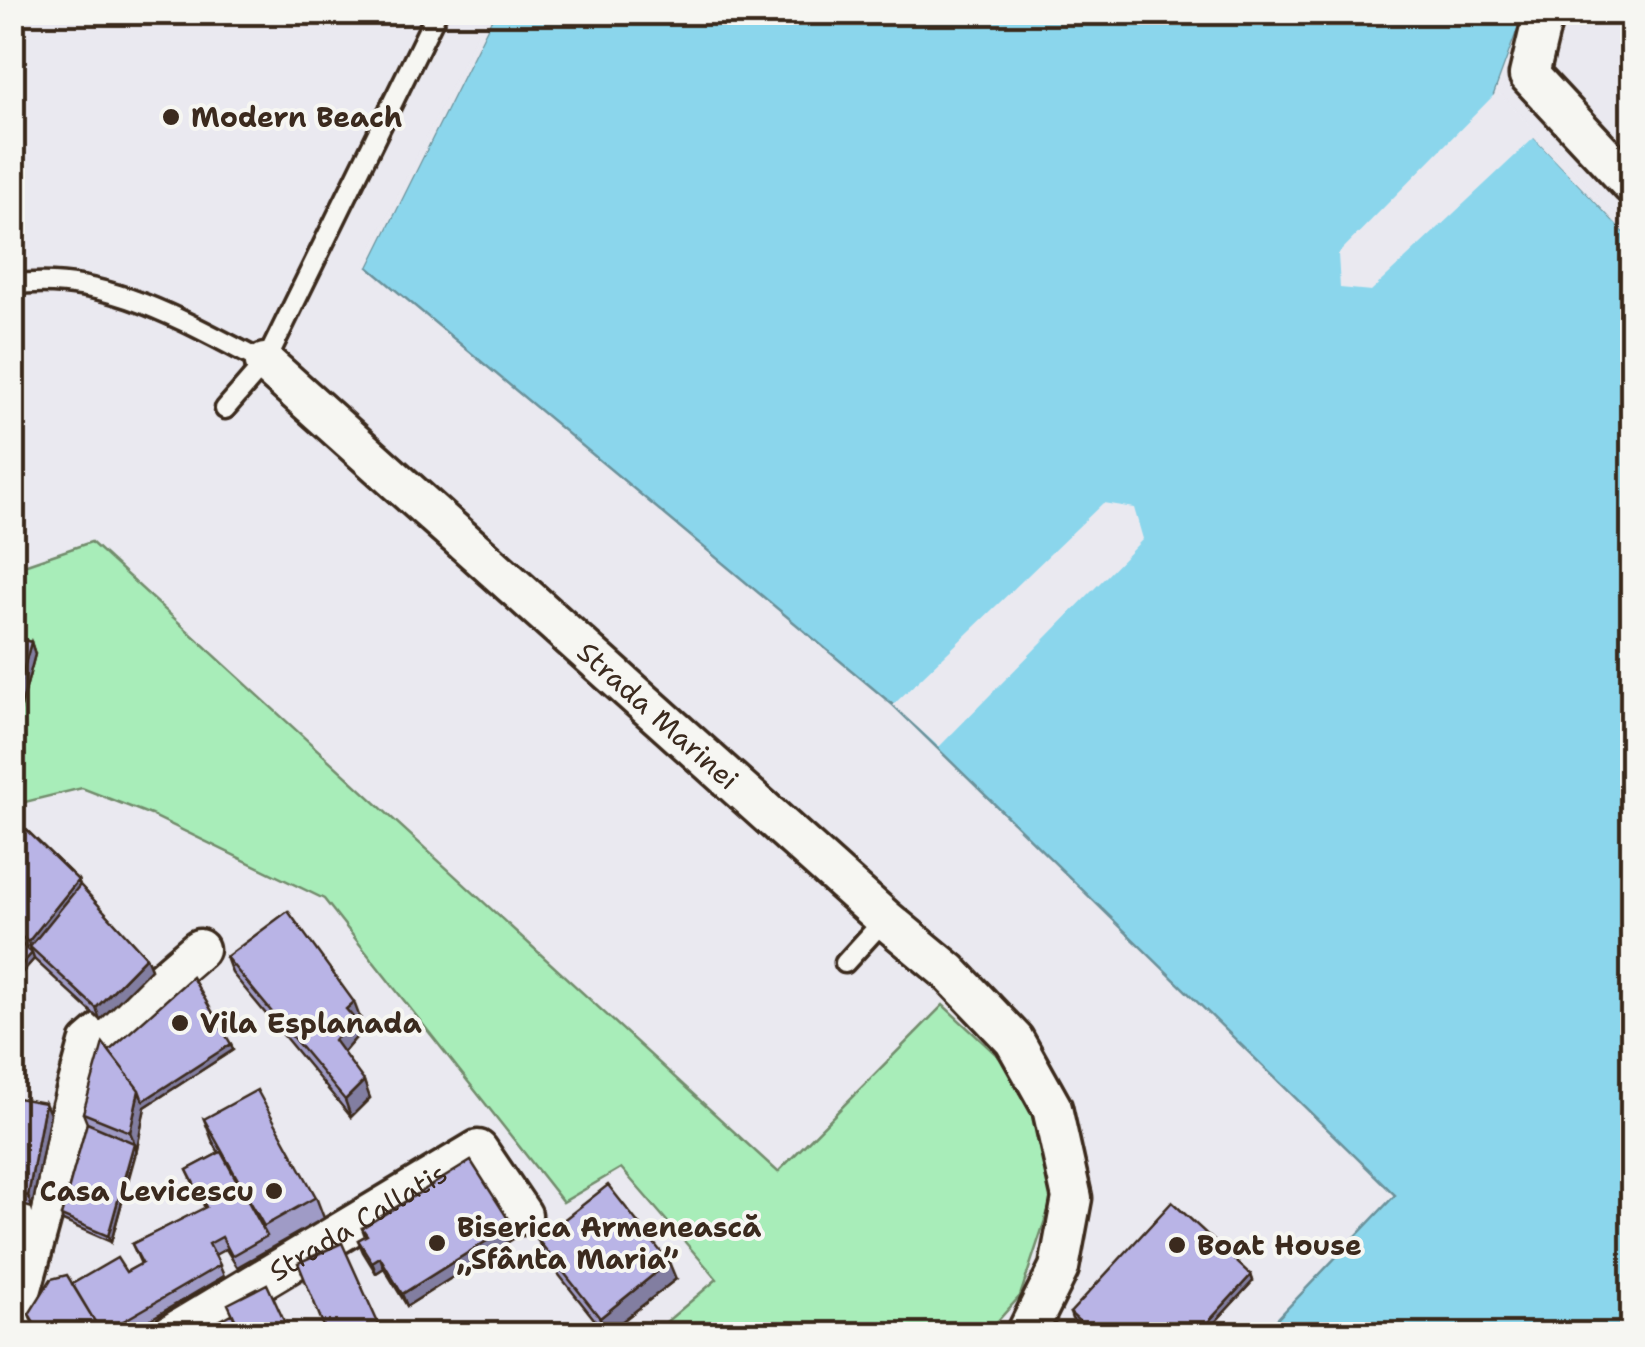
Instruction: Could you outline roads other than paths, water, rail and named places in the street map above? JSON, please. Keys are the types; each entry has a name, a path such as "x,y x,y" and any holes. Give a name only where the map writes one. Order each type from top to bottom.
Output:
{"street":[{"path":"1544,12 1528,75 1632,185"},
{"name":"Strada Marinei","path":"265,363 885,920 949,972 1014,1040 1052,1108 1072,1198 1060,1268 1026,1334"},
{"path":"18,1317 90,1044 200,949"},
{"name":"Strada Callatis","path":"171,1334 478,1150 522,1216"}],"lane":[{"path":"225,409 265,363 438,12"},
{"name":"Strada Marinei","path":"12,285 38,281 115,292 265,363"},
{"path":"845,962 885,920"}],"water":[{"path":"494,13 1524,13 1494,95 1632,240 1632,1334 1263,1334 1395,1195 893,705 368,267"}],"place":[{"name":"Modern Beach","path":"171,117"},
{"name":"Vila Esplanada","path":"180,1023"},
{"name":"Casa Levicescu","path":"274,1191"},
{"name":"Biserica Armenească „Sfânta Maria”","path":"437,1243"},
{"name":"Boat House","path":"1177,1245"}]}
